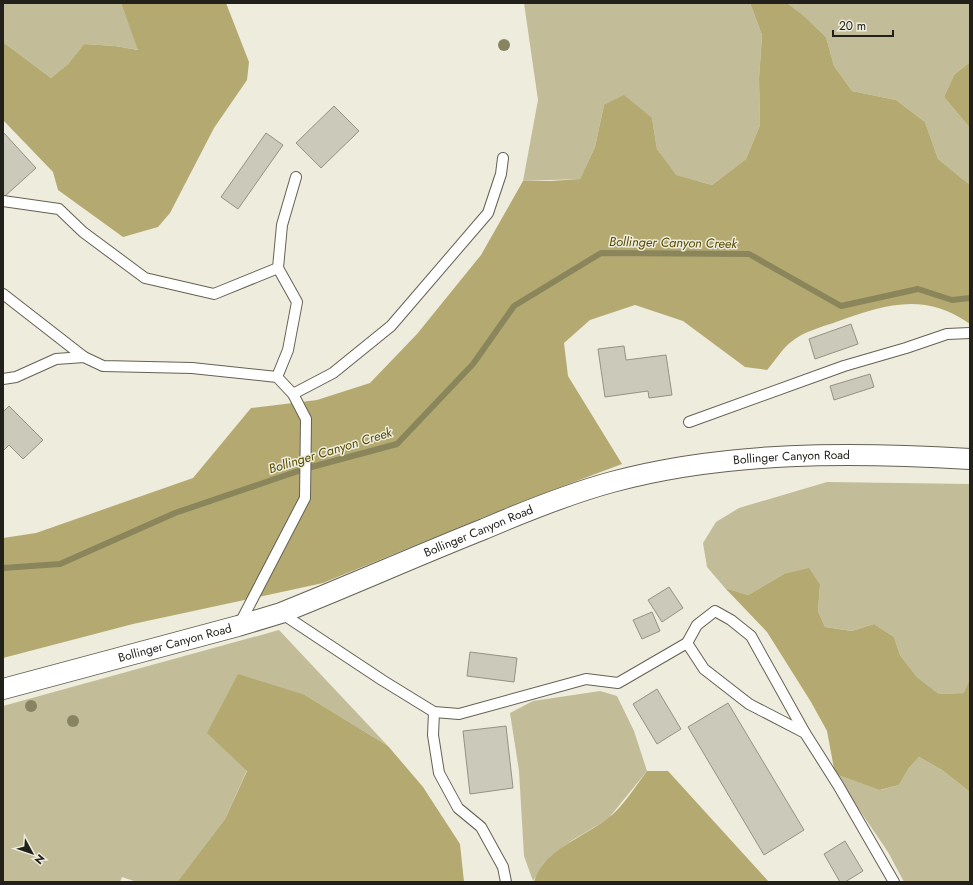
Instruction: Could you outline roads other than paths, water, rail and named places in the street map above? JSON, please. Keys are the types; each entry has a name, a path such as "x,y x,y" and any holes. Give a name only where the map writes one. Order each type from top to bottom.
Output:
{"street":[{"name":"Bollinger Canyon Road","path":"3,688 238,626 281,613 538,507 612,482 650,473 731,460 819,456 970,459"}],"lane":[{"path":"293,394 333,373 391,326 488,213 501,174 503,158"},
{"path":"277,377 288,350 297,302 278,268 282,225 296,177"},
{"path":"3,201 59,209 83,232 145,278 214,294 278,268"},
{"path":"3,294 84,357 103,366 192,368 277,377 293,394 306,419 305,498 238,626"},
{"path":"689,422 844,366 906,348 947,334 970,333"},
{"path":"3,378 16,377 56,359 84,357"},
{"path":"281,613 382,680 434,712 459,714 586,679 618,683 687,643 697,625 715,611 732,620 751,636 805,733 838,784 894,882"},
{"path":"687,643 704,669 749,704 805,733"},
{"path":"434,712 433,735 439,773 458,808 481,827 503,867 506,882"}],"waterway":[{"name":"Bollinger Canyon Creek","path":"3,568 60,564 175,513 304,469 397,444 473,364 514,306 601,253 749,254 841,306 918,289 952,300 970,298"}]}
